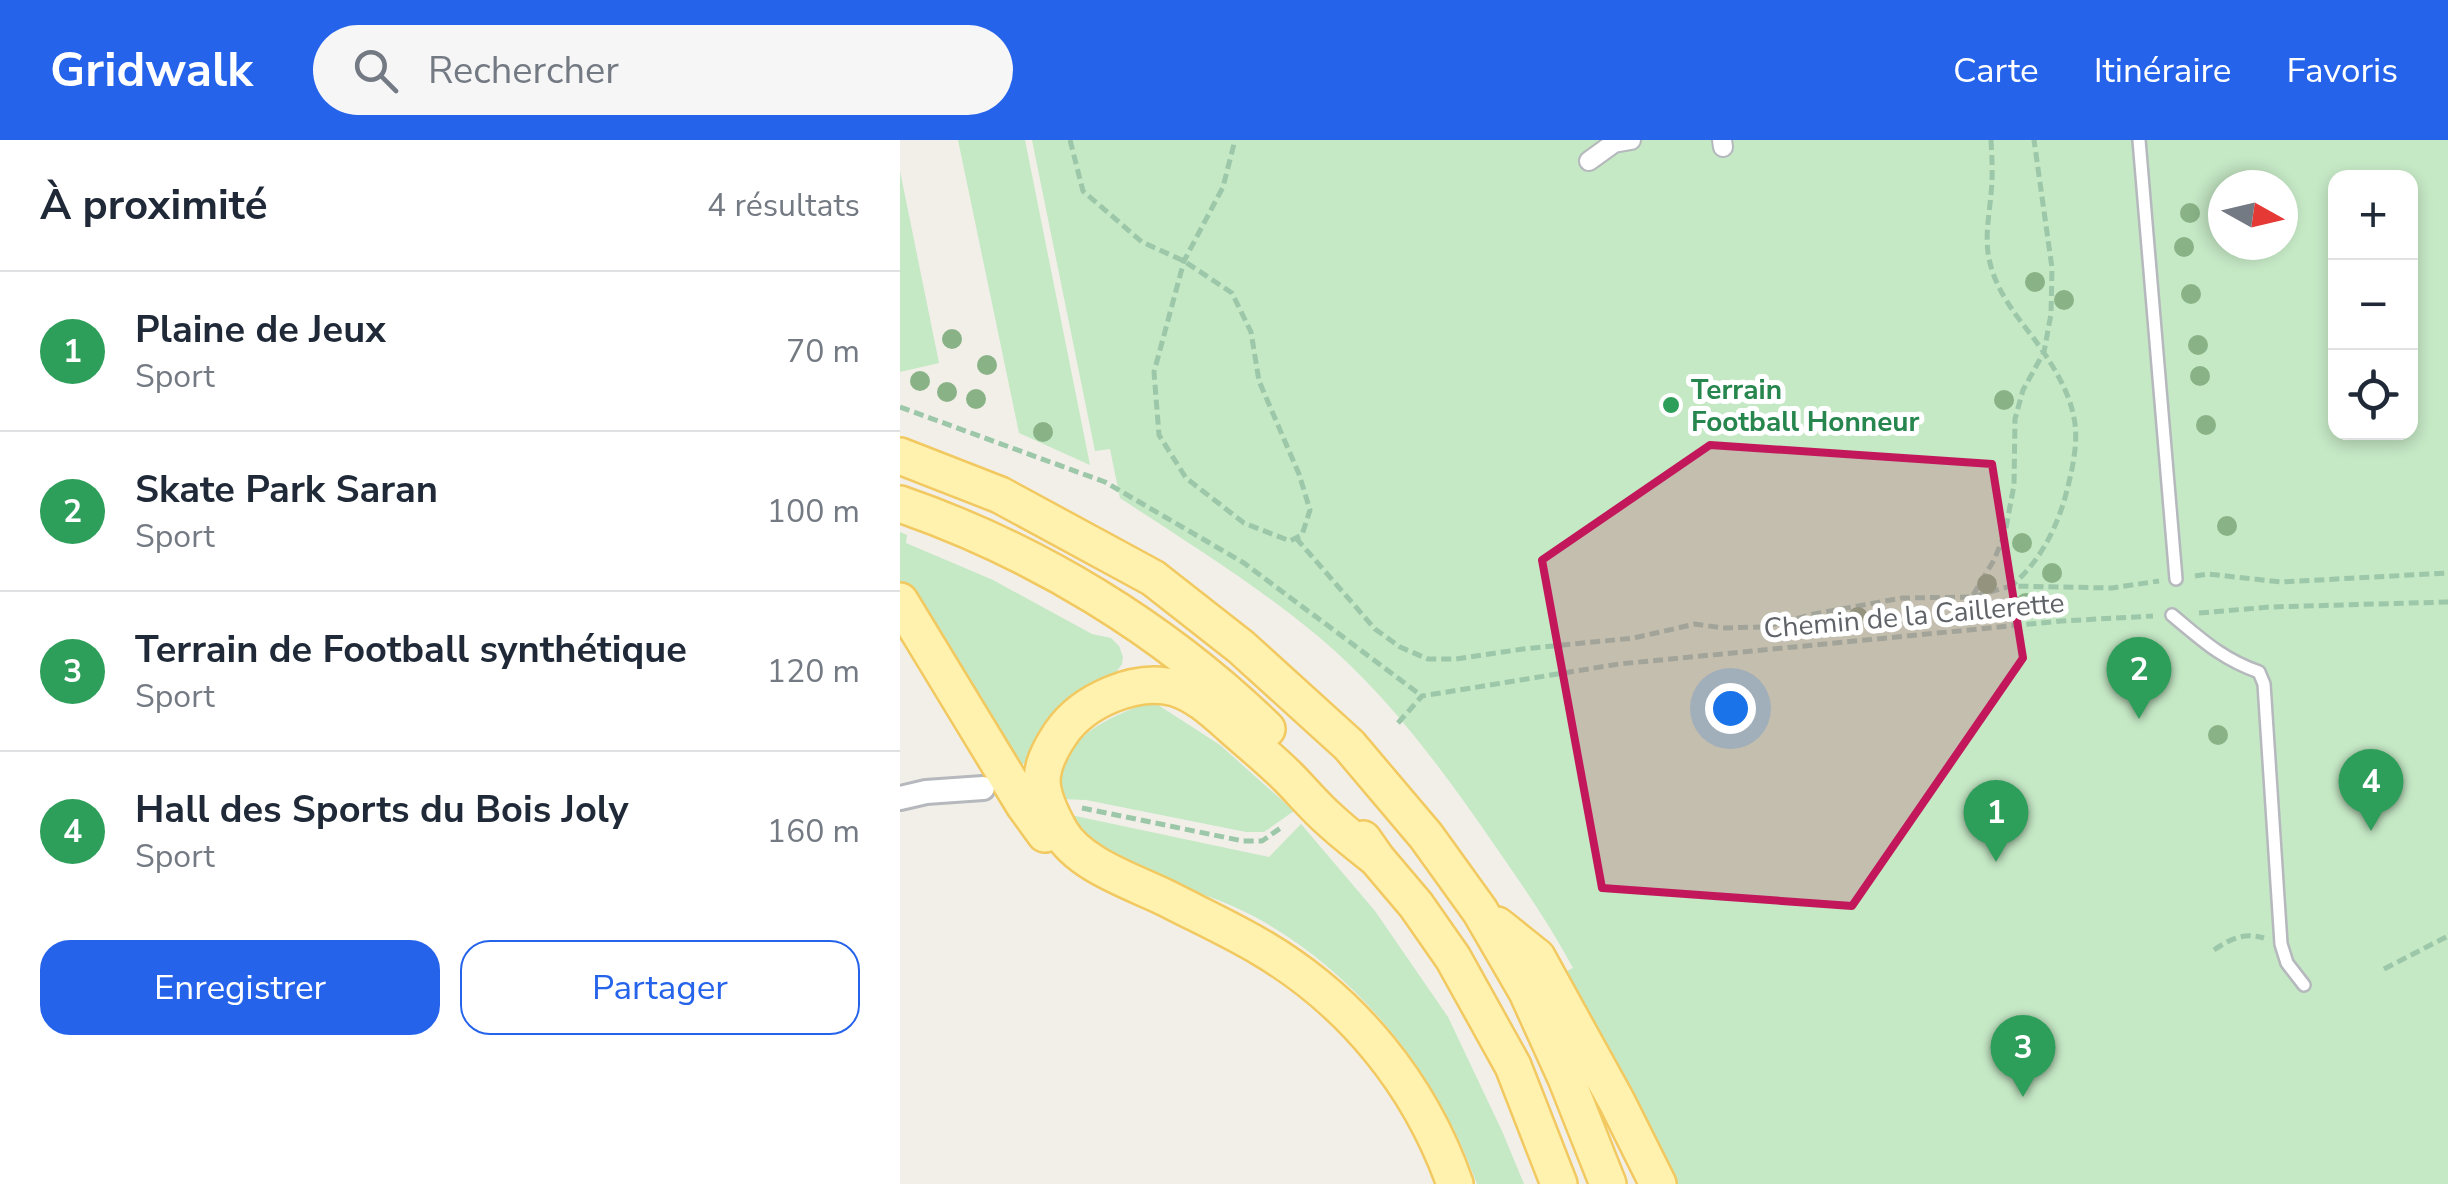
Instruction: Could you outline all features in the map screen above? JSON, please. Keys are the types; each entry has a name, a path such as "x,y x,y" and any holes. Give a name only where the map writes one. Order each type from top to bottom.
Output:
{"main road":[{"path":"900,456 1000,495 1153,578 1241,647 1349,745 1426,836 1480,911 1527,992 1608,1184"},
{"path":"900,504 978,535 1058,575 1166,642 1229,691 1294,754 1340,805 1453,958 1513,1066 1559,1184"},
{"path":"900,601 1024,805 1057,850 1080,873 1150,906 1228,929"},
{"path":"1377,859 1201,700 1174,688 1122,691 1102,699 1066,724 1053,744 1041,780 1043,801 1064,838 1095,865 1264,948 1346,1011 1414,1096 1455,1184"},
{"path":"1480,911 1537,956 1658,1184"}],"street":[{"path":"1589,161 1614,143 1631,140"},
{"path":"900,798 983,788"}],"lane":[{"path":"2138,140 2176,579"},
{"path":"2172,615 2213,650 2259,672 2264,684 2281,944 2287,963 2304,985"}],"path":[{"path":"1070,140 1083,192 1142,242 1184,261 1232,293 1251,332 1260,381 1310,510 1302,535 1290,541 1244,523 1186,478 1159,435 1154,372 1184,261 1223,187 1236,140"},
{"path":"1991,140 1992,191 1986,244 1990,264 1999,290 2044,352 2074,417 2075,444 2062,510 2028,572 2011,586"},
{"path":"1972,597 2005,533 2014,486 2015,419 2023,390 2044,352 2051,314 2052,268 2034,140"},
{"path":"900,407 1105,482 1244,563 1422,696 1398,722"},
{"path":"1296,538 1375,629 1428,660 1634,638 1694,624 1723,628 1764,626 1902,598 1972,597 2011,586 2112,588 2208,574 2281,582 2448,573"},
{"name":"Chemin de la Caillerette","path":"1422,696 1619,664 1743,650 2061,621 2270,607 2448,602"},
{"path":"1066,804 1243,841 1262,840 1282,827"},
{"path":"2214,950 2231,938 2252,934 2281,944"},
{"path":"2384,969 2448,936"}],"highlighted area":[{"path":"1710,445 1992,464 2023,658 1852,906 1602,888 1542,560"}],"green space":[{"path":"958,140 1025,140 1090,465 1019,433"},
{"path":"1032,140 2448,140 2448,1184 1674,1184 1653,1135 1567,971 1573,968 1564,951 1433,759 1367,682 1319,637 1247,582 1120,498 1110,449 1095,451"},
{"path":"900,171 939,363 900,372"},
{"path":"900,532 907,535 906,543 993,580 1092,634 1111,638 1119,646 1123,657 1116,672 1079,694 1048,720 1029,761 1015,768 900,581"},
{"path":"1152,701 1220,745 1294,811 1264,832 1246,832 1086,800 1061,799 1061,774 1074,746 1096,727"},
{"path":"1066,814 1269,857 1301,824 1375,911 1448,1017 1524,1184 1477,1184 1440,1104 1417,1067 1391,1031 1329,968 1294,941 1245,912 1107,858"}],"place":[{"name":"Terrain Football Honneur","path":"1671,405"},
{"name":"Skate Park Saran","path":"2139,719"},
{"name":"Hall des Sports du Bois Joly","path":"2371,831"},
{"name":"Plaine de Jeux","path":"1996,862"},
{"name":"Terrain de Football synthétique","path":"2023,1097"}]}
